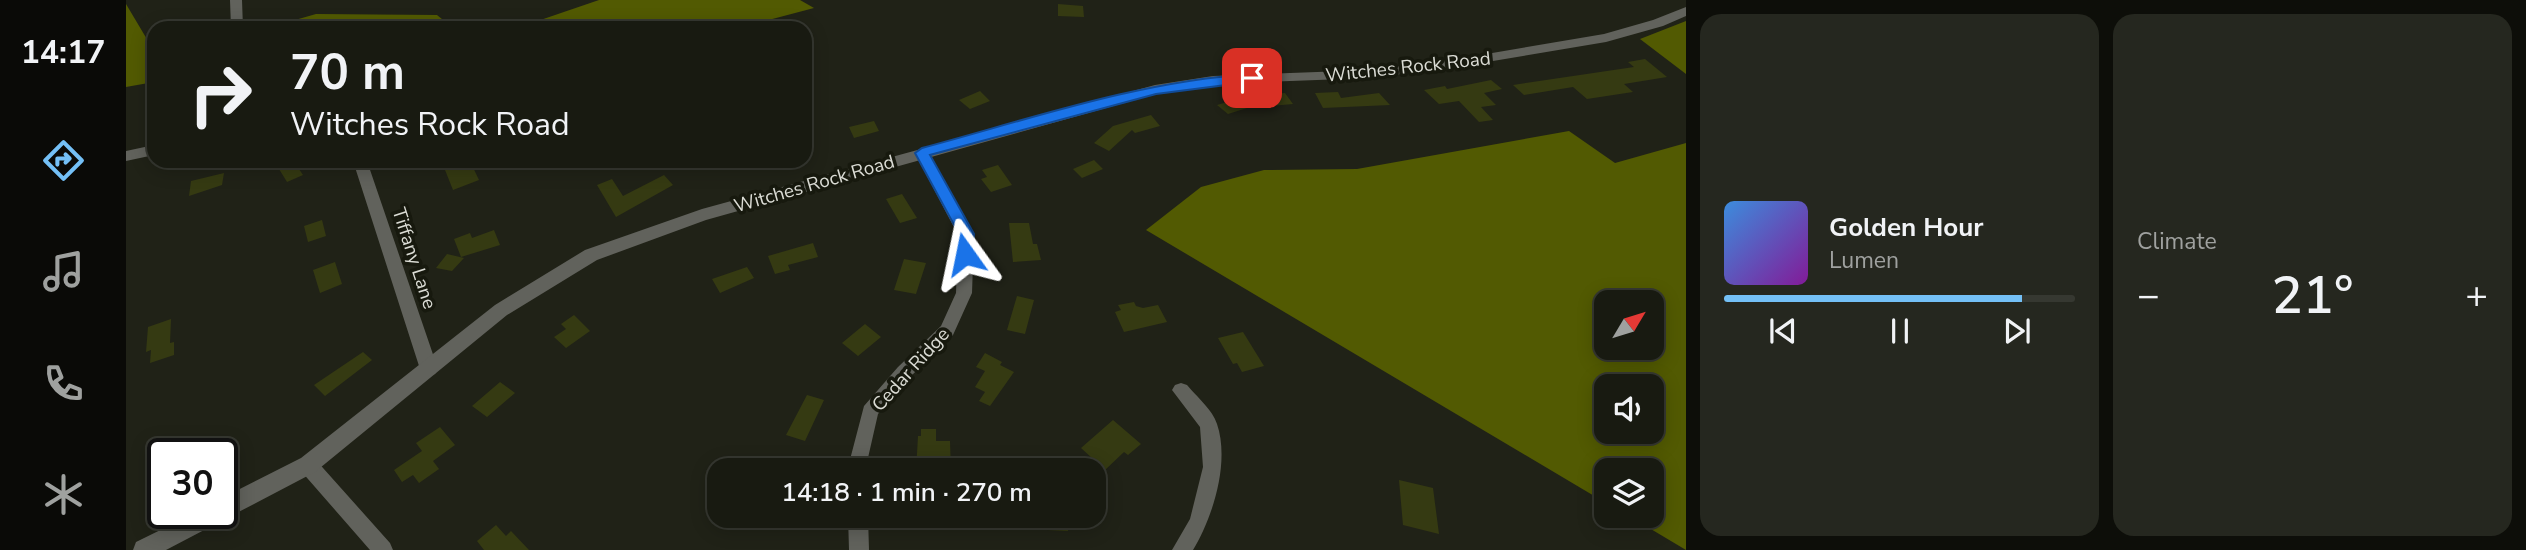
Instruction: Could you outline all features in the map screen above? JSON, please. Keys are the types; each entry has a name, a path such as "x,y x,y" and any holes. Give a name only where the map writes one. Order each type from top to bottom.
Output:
{"street":[{"path":"236,0 237,21"},
{"name":"Witches Rock Road","path":"238,501 308,465 501,310 591,255 702,215 1155,90 1213,80 1371,74 1457,63 1606,38 1658,23 1686,11"},
{"path":"126,156 147,152"},
{"name":"Cedar Ridge","path":"859,458 870,411 904,372 947,330 964,293 966,234 922,153"},
{"name":"Tiffany Lane","path":"362,168 429,369"},
{"path":"1181,390 1209,425 1212,467 1199,522 1182,550"},
{"path":"308,465 383,550"},
{"path":"858,528 859,550"},
{"path":"144,550 185,529"}],"green space":[{"path":"599,0 800,0 814,8 765,21 538,21"},
{"path":"126,4 147,39 147,83 126,87"},
{"path":"316,14 437,15 444,21 292,21"},
{"path":"1686,21 1686,74 1640,39"},
{"path":"1569,131 1615,163 1686,143 1686,550 1649,528 1664,528 1664,458 1594,458 1594,496 1146,230 1201,187 1264,170 1357,169"}],"building":[{"path":"1058,4 1083,6 1084,17 1058,16"},
{"path":"1645,59 1667,77 1624,84 1633,92 1587,99 1573,87 1524,95 1513,85 1634,67 1628,62"},
{"path":"1491,80 1502,89 1484,93 1496,105 1481,107 1493,120 1479,122 1459,101 1439,104 1424,90 1445,86 1447,89"},
{"path":"980,91 990,101 970,109 959,100"},
{"path":"1338,92 1341,98 1379,93 1390,105 1323,108 1315,93"},
{"path":"1285,93 1293,104 1271,106 1263,95"},
{"path":"1237,99 1247,108 1228,114 1217,105"},
{"path":"1151,115 1160,126 1135,133 1132,130 1109,151 1094,143 1113,126"},
{"path":"874,121 879,131 854,138 849,127"},
{"path":"1094,160 1103,169 1082,178 1073,169"},
{"path":"998,165 1012,185 991,192 981,179 987,177 982,170"},
{"path":"298,168 303,175 287,182 279,169"},
{"path":"473,168 479,180 453,190 445,170"},
{"path":"224,173 222,185 189,196 191,181"},
{"path":"664,175 673,185 616,217 597,185 612,179 623,196"},
{"path":"902,194 917,218 900,223 886,199"},
{"path":"322,220 326,236 308,242 304,226"},
{"path":"1009,223 1029,223 1033,244 1037,244 1041,260 1013,262"},
{"path":"494,230 500,245 461,257 454,239 470,233 472,238"},
{"path":"813,243 818,257 788,265 790,270 775,274 768,256"},
{"path":"447,254 464,258 452,271 436,268"},
{"path":"904,259 926,263 916,294 894,290"},
{"path":"335,262 342,284 320,293 313,270"},
{"path":"747,267 754,278 720,293 712,279"},
{"path":"1017,296 1034,300 1025,334 1007,330"},
{"path":"1134,302 1136,306 1143,308 1158,305 1167,322 1124,332 1115,312 1121,310 1118,305"},
{"path":"574,315 590,331 566,348 554,337 566,329 561,324"},
{"path":"171,319 170,343 174,342 174,355 150,363 151,350 146,352 148,327"},
{"path":"865,324 881,337 858,356 842,343"},
{"path":"1243,332 1264,366 1242,372 1237,363 1233,364 1218,338"},
{"path":"363,352 372,360 325,396 314,385"},
{"path":"985,353 1014,372 990,406 979,401 985,392 975,387 985,371 976,367"},
{"path":"500,382 515,393 487,417 472,406"},
{"path":"807,395 824,400 805,441 786,435"},
{"path":"1113,420 1141,444 1128,455 1124,452 1106,469 1106,458 1092,458 1081,448"},
{"path":"440,427 455,445 433,461 439,469 419,483 413,475 402,482 394,470 422,451 416,443"},
{"path":"921,429 936,429 936,441 950,441 951,458 917,458 918,436 921,436"},
{"path":"1399,480 1433,488 1439,534 1403,525"},
{"path":"496,525 506,536 511,531 529,550 484,550 477,541"},
{"path":"1068,528 1068,531 1027,529"}],"route":[{"path":"965,254 966,234 922,153 1155,90 1213,80 1252,78"}]}
